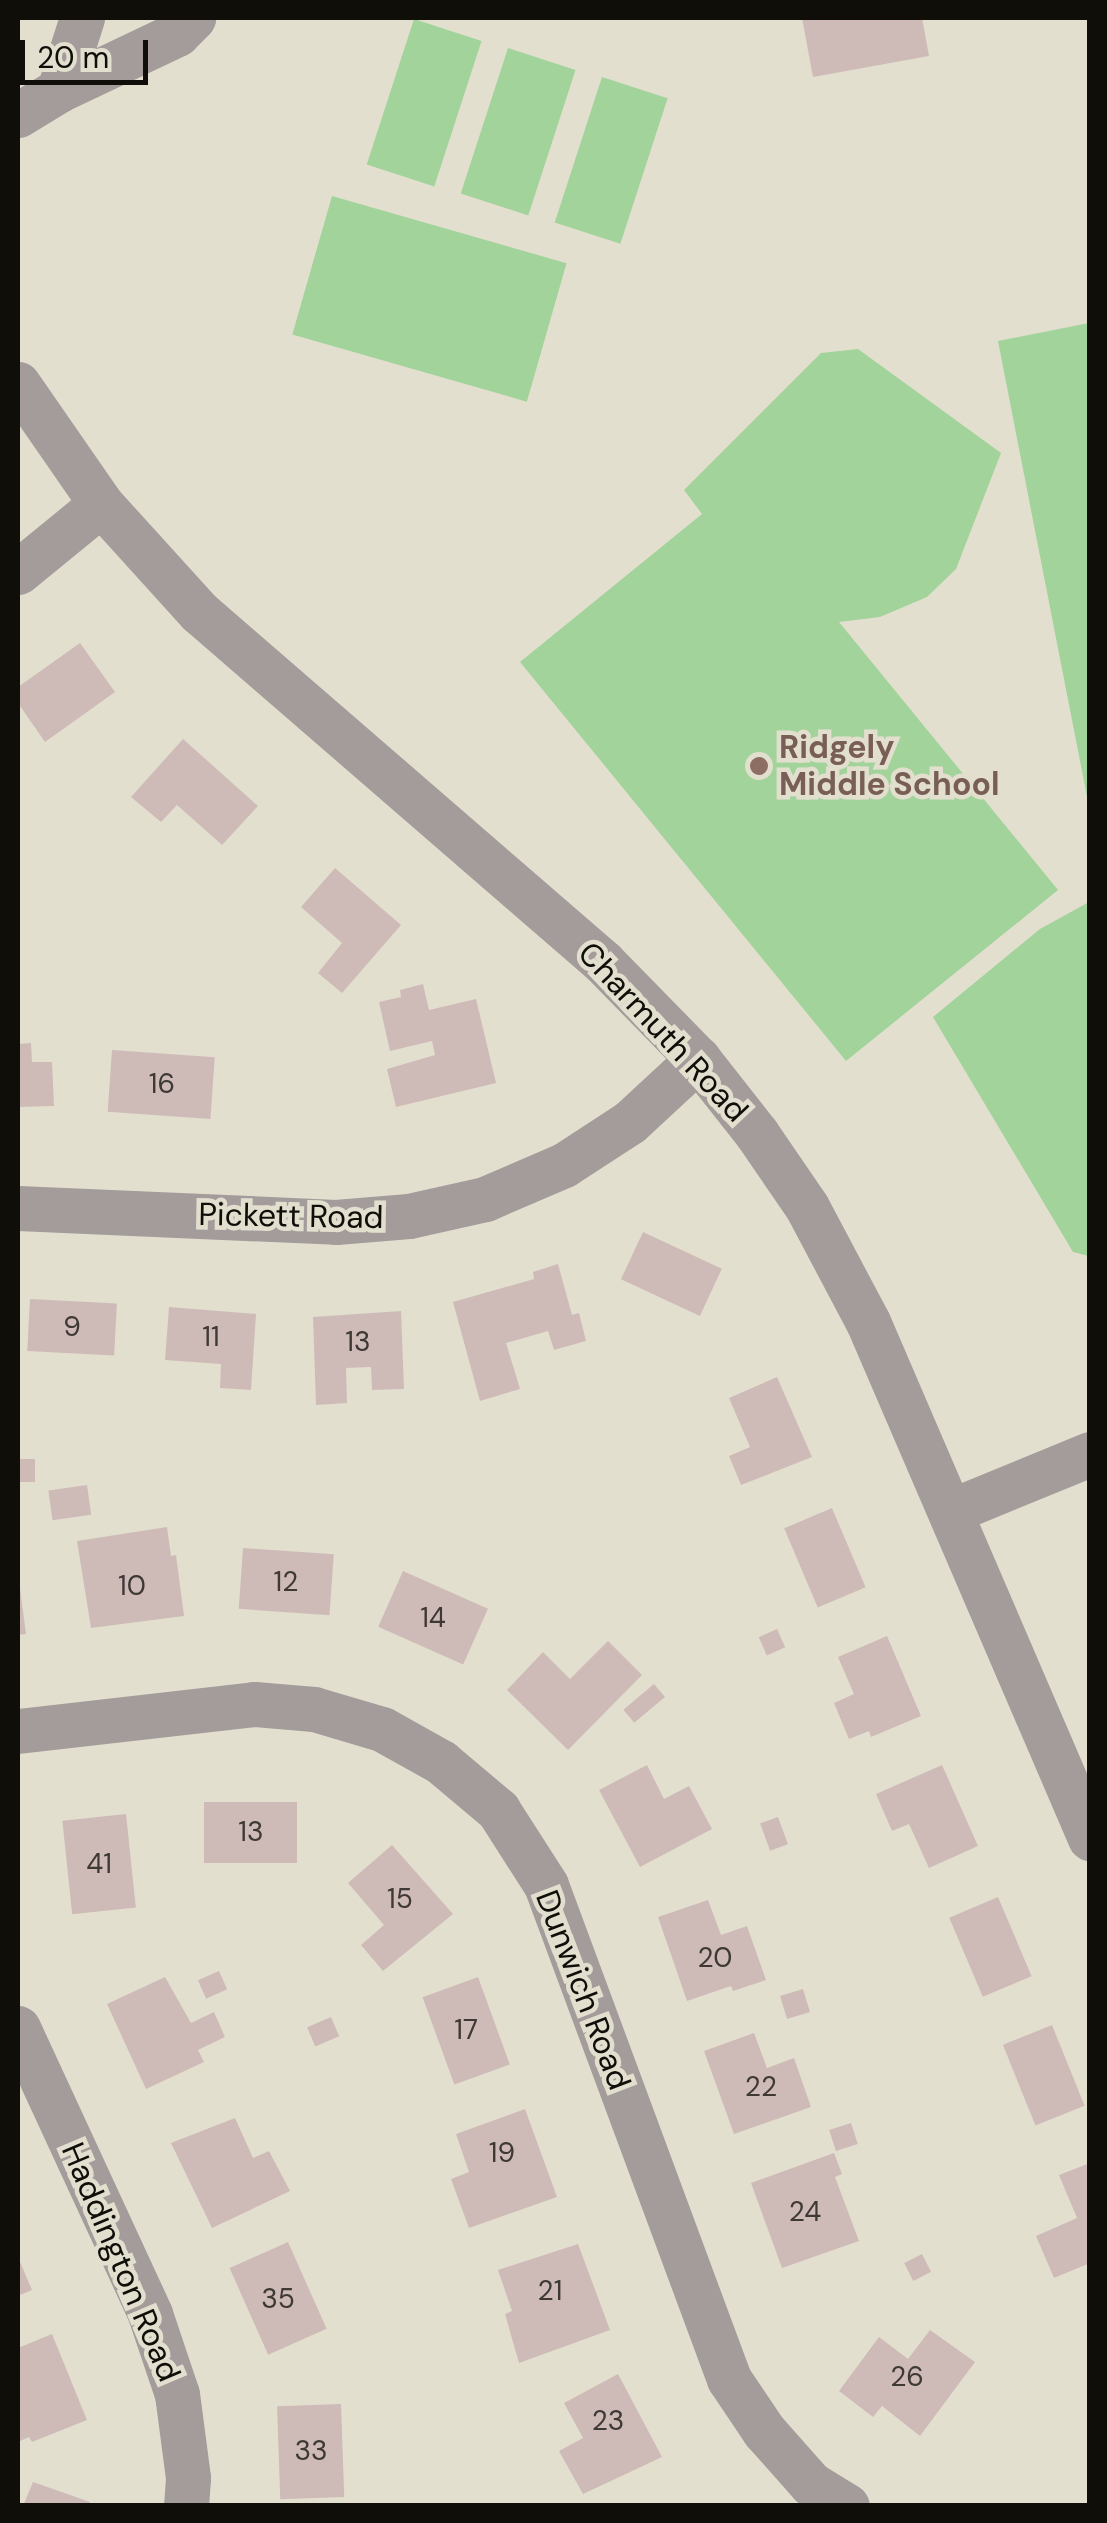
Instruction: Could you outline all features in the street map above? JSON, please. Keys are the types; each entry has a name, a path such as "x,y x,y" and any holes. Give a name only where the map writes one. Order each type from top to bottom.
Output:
{"street":[{"path":"59,90 82,18"},
{"path":"18,115 59,90 177,34 194,18"},
{"name":"Charmuth Road","path":"18,384 101,504 199,612 317,718 506,874 602,962 698,1059 807,1206 868,1322 1090,1838"},
{"path":"18,572 101,504"},
{"name":"Pickett Road","path":"18,1208 336,1222 410,1216 485,1199 564,1165 630,1122 698,1059"},
{"path":"951,1511 1090,1454"},
{"name":"Dunwich Road","path":"18,1731 254,1704 314,1709 382,1730 441,1762 498,1810 546,1885 729,2379 764,2431 811,2484 847,2506"},
{"name":"Haddington Road","path":"18,2028 150,2314 177,2394 188,2478 186,2506"}],"green space":[{"path":"414,19 482,41 434,186 367,165"},
{"path":"508,48 576,70 528,215 461,194"},
{"path":"602,77 668,98 620,244 555,223"},
{"path":"332,196 567,263 527,402 292,334"},
{"path":"1090,323 1089,807 998,341"},
{"path":"858,349 1001,453 956,569 927,597 880,617 839,622 1058,890 846,1061 520,662 702,514 684,490 821,353"},
{"path":"1090,902 1089,1256 1073,1252 933,1017 1040,929"}],"building":[{"path":"802,18 922,18 929,56 813,77"},
{"path":"80,643 115,692 45,742 18,703 18,687"},
{"path":"183,739 258,806 222,845 177,805 161,822 131,797"},
{"path":"335,868 401,925 342,993 318,973 342,943 301,907"},
{"path":"423,984 429,1010 476,999 496,1083 396,1107 387,1069 435,1055 432,1041 390,1051 379,1002 401,997 400,990"},
{"path":"31,1043 32,1062 52,1062 54,1106 18,1107 18,1044"},
{"path":"112,1050 215,1057 210,1119 108,1112"},
{"path":"643,1232 722,1269 700,1316 621,1279"},
{"path":"558,1264 572,1315 579,1313 586,1341 554,1350 548,1331 506,1343 520,1389 480,1401 453,1302 534,1279 533,1272"},
{"path":"30,1299 117,1304 114,1355 27,1351"},
{"path":"169,1307 256,1314 251,1390 220,1388 221,1364 165,1360"},
{"path":"401,1311 404,1389 372,1390 371,1367 346,1368 347,1403 316,1405 313,1317"},
{"path":"777,1377 812,1457 741,1485 729,1456 750,1447 729,1398"},
{"path":"18,1459 35,1459 35,1482 18,1482"},
{"path":"87,1485 91,1515 53,1520 48,1490"},
{"path":"832,1508 866,1587 818,1607 784,1528"},
{"path":"167,1527 171,1556 176,1555 184,1616 91,1628 77,1541"},
{"path":"243,1548 334,1554 330,1615 239,1609"},
{"path":"403,1571 488,1609 463,1665 378,1627"},
{"path":"18,1573 26,1634 18,1635"},
{"path":"777,1629 785,1647 767,1655 759,1637"},
{"path":"887,1636 921,1716 871,1737 869,1731 849,1739 834,1703 854,1694 838,1657"},
{"path":"608,1641 642,1675 568,1750 507,1690 543,1652 570,1679"},
{"path":"654,1684 665,1697 634,1723 623,1710"},
{"path":"647,1765 664,1799 689,1786 712,1829 640,1867 599,1790"},
{"path":"942,1765 978,1846 929,1868 909,1824 892,1831 876,1794"},
{"path":"204,1802 297,1802 297,1863 204,1863"},
{"path":"126,1814 136,1907 72,1914 62,1821"},
{"path":"778,1817 788,1844 770,1851 760,1823"},
{"path":"392,1845 453,1914 383,1971 361,1945 384,1925 348,1883"},
{"path":"998,1897 1032,1976 983,1997 949,1918"},
{"path":"708,1900 721,1935 747,1926 766,1980 733,1991 731,1986 687,2001 658,1917"},
{"path":"219,1971 227,1989 206,1999 198,1980"},
{"path":"165,1977 191,2023 214,2012 225,2037 198,2050 204,2062 146,2089 107,2004"},
{"path":"478,1977 510,2064 454,2085 423,1997"},
{"path":"803,1989 810,2012 787,2019 780,1996"},
{"path":"331,2017 339,2036 315,2046 307,2027"},
{"path":"1052,2025 1085,2106 1035,2126 1003,2045"},
{"path":"754,2033 767,2068 794,2058 811,2107 734,2134 704,2051"},
{"path":"525,2109 557,2197 469,2228 451,2179 469,2172 456,2134"},
{"path":"235,2118 253,2158 269,2151 290,2191 212,2228 171,2143"},
{"path":"851,2123 858,2144 836,2151 829,2130"},
{"path":"834,2153 842,2174 835,2177 859,2241 782,2268 751,2183"},
{"path":"1090,2163 1090,2263 1054,2278 1036,2236 1077,2218 1059,2175"},
{"path":"288,2242 327,2329 268,2355 230,2268"},
{"path":"578,2244 610,2330 519,2363 505,2314 512,2311 498,2270"},
{"path":"922,2254 931,2272 913,2281 904,2263"},
{"path":"18,2257 32,2290 18,2296"},
{"path":"930,2330 975,2362 920,2436 882,2406 873,2417 839,2391 879,2337 908,2359"},
{"path":"52,2334 87,2420 32,2442 29,2437 18,2442 18,2348"},
{"path":"618,2374 662,2457 583,2494 559,2451 583,2438 564,2403"},
{"path":"341,2404 344,2497 280,2499 277,2406"},
{"path":"33,2482 90,2502 89,2506 23,2506"}],"place":[{"name":"Ridgely Middle School","path":"759,766"}]}
